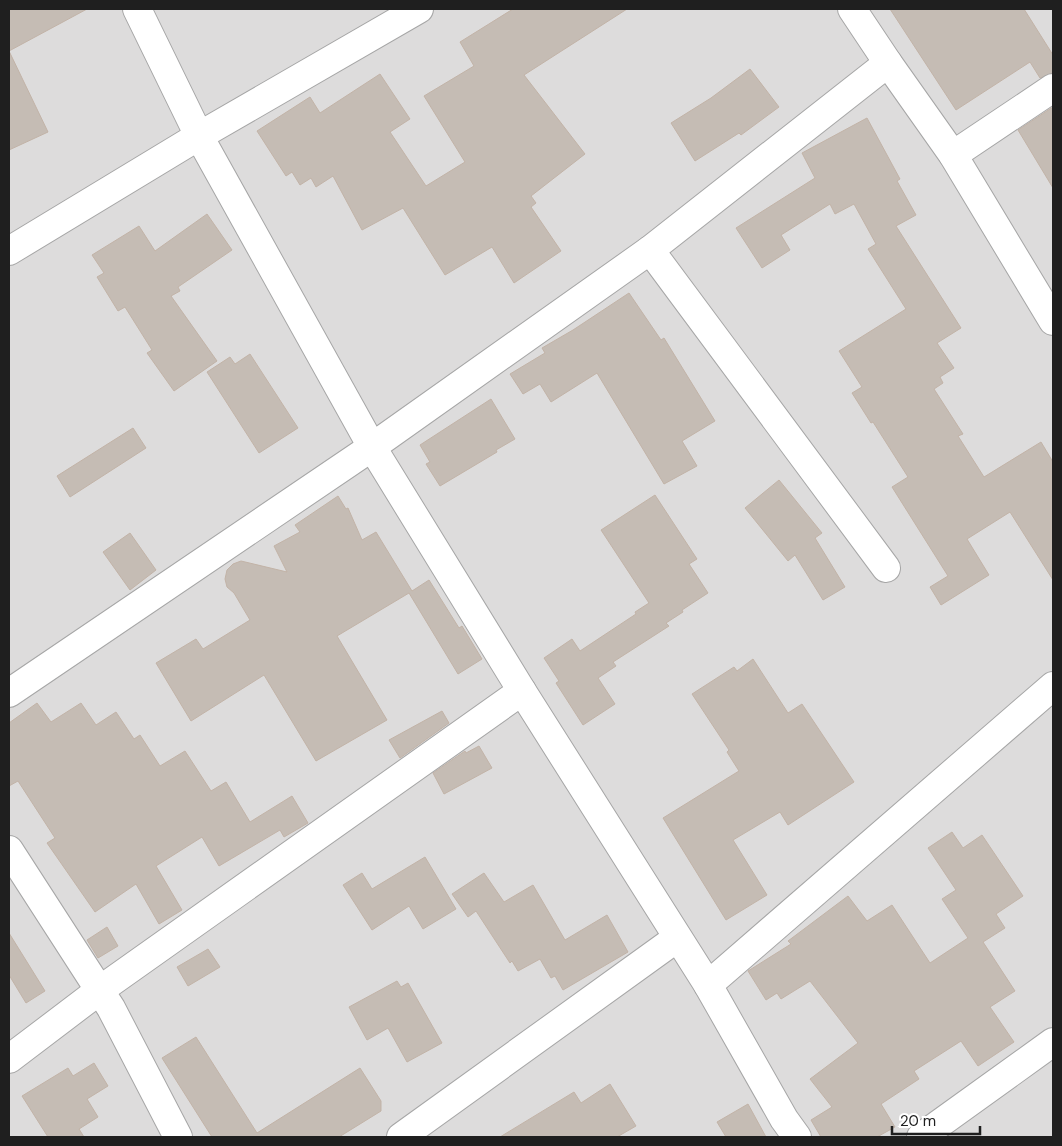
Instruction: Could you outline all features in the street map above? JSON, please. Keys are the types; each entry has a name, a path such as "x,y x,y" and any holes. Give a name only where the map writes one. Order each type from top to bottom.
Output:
{"street":[{"path":"137,9 199,136 372,447 522,691 708,985 784,1119 797,1137"},
{"path":"9,251 199,136 419,9"},
{"path":"852,9 953,155 1053,321"},
{"path":"9,694 372,447 650,250 888,63"},
{"path":"953,155 1053,88"},
{"path":"650,250 886,568"},
{"path":"708,985 1053,686"},
{"path":"9,1059 100,990 522,691"},
{"path":"9,850 100,990 178,1137"},
{"path":"401,1137 677,938"},
{"path":"921,1137 1053,1042"}],"shaded area":[{"path":"9,9 1053,9 1053,1137 9,1137"}],"building":[{"path":"9,9 87,9 9,51"},
{"path":"513,9 627,9 524,75 585,154 531,196 536,203 531,207 561,251 514,283 492,247 445,275 403,208 362,230 333,176 316,187 311,178 300,185 292,172 286,176 257,131 310,97 320,113 380,74 410,119 390,132 426,186 465,162 424,96 474,66 460,42"},
{"path":"890,9 1024,9 1053,55 1053,73 1040,78 1030,62 956,110"},
{"path":"9,51 48,132 9,150"},
{"path":"750,69 779,107 741,135 739,133 695,161 671,123 711,98"},
{"path":"1053,107 1053,188 1018,130"},
{"path":"867,118 900,179 897,181 916,215 896,226 961,328 937,343 954,368 940,377 943,383 934,389 963,434 958,436 984,477 1041,442 1053,462 1053,580 1010,512 967,539 989,575 941,605 930,587 948,576 892,487 908,477 852,393 862,387 839,351 906,309 868,249 876,244 854,204 835,214 830,204 781,235 790,250 762,268 736,228 815,178 802,153"},
{"path":"207,214 232,250 178,287 180,291 171,296 217,361 174,391 147,353 152,350 125,307 118,311 97,277 104,273 92,255 139,226 155,251"},
{"path":"629,293 661,340 664,338 715,421 682,441 697,466 664,484 597,373 551,402 540,384 523,394 510,374 545,353 542,348"},
{"path":"250,354 298,428 259,453 207,372 230,357 235,364"},
{"path":"491,399 515,439 440,486 426,464 430,462 420,445"},
{"path":"133,428 146,448 70,497 57,476"},
{"path":"779,480 822,533 815,538 845,587 823,600 795,555 788,561 745,508"},
{"path":"655,495 697,559 689,564 708,593 666,623 669,626 613,662 616,666 598,678 615,704 583,725 556,683 559,681 544,658 572,639 580,651 636,614 635,612 649,603 601,530"},
{"path":"338,496 346,509 348,508 362,540 376,532 412,591 429,580 459,628 462,626 482,659 458,674 409,593 337,636 387,720 316,761 264,675 191,721 156,663 196,639 203,649 250,620 234,593 227,587 225,579 227,570 233,564 241,561 287,572 274,546 300,532 295,525"},
{"path":"130,533 156,570 130,590 103,552"},
{"path":"753,659 788,713 802,704 854,782 788,825 780,812 733,840 767,895 726,920 663,818 739,771 727,752 729,750 692,694 734,667 737,671"},
{"path":"37,703 51,722 81,703 96,725 116,712 134,739 140,735 160,766 185,751 211,791 226,782 250,822 292,796 308,823 284,837 280,830 219,866 202,837 156,866 182,910 159,924 136,884 95,912 47,843 55,838 18,781 9,786 9,723"},
{"path":"442,711 449,723 400,758 389,740"},
{"path":"479,746 492,768 444,794 433,773 465,751 466,753"},
{"path":"952,832 963,848 982,835 1023,896 996,914 1005,928 983,942 1015,991 990,1007 1014,1042 978,1066 961,1041 914,1071 919,1079 881,1104 895,1127 877,1137 821,1137 811,1120 832,1107 810,1079 858,1043 810,981 781,999 777,993 766,1000 748,971 791,944 788,941 848,896 867,921 892,905 930,963 968,938 942,899 956,890 928,848"},
{"path":"425,857 456,909 423,929 409,906 372,930 343,885 362,873 372,889"},
{"path":"484,873 504,902 533,885 565,940 607,915 628,952 563,990 555,976 551,978 540,959 518,971 512,961 510,963 476,911 468,917 452,894"},
{"path":"107,927 118,946 98,958 87,940"},
{"path":"9,933 45,991 26,1003 9,975"},
{"path":"208,949 220,967 188,986 177,967"},
{"path":"397,981 401,987 408,983 442,1043 407,1062 388,1028 367,1040 349,1007"},
{"path":"196,1037 257,1133 360,1068 381,1101 381,1111 339,1137 212,1137 162,1058"},
{"path":"94,1063 108,1086 87,1099 98,1117 79,1129 84,1137 48,1137 22,1096 68,1068 73,1076"},
{"path":"610,1084 636,1126 617,1137 500,1137 574,1092 581,1103"},
{"path":"748,1104 766,1137 726,1137 717,1122"}]}
